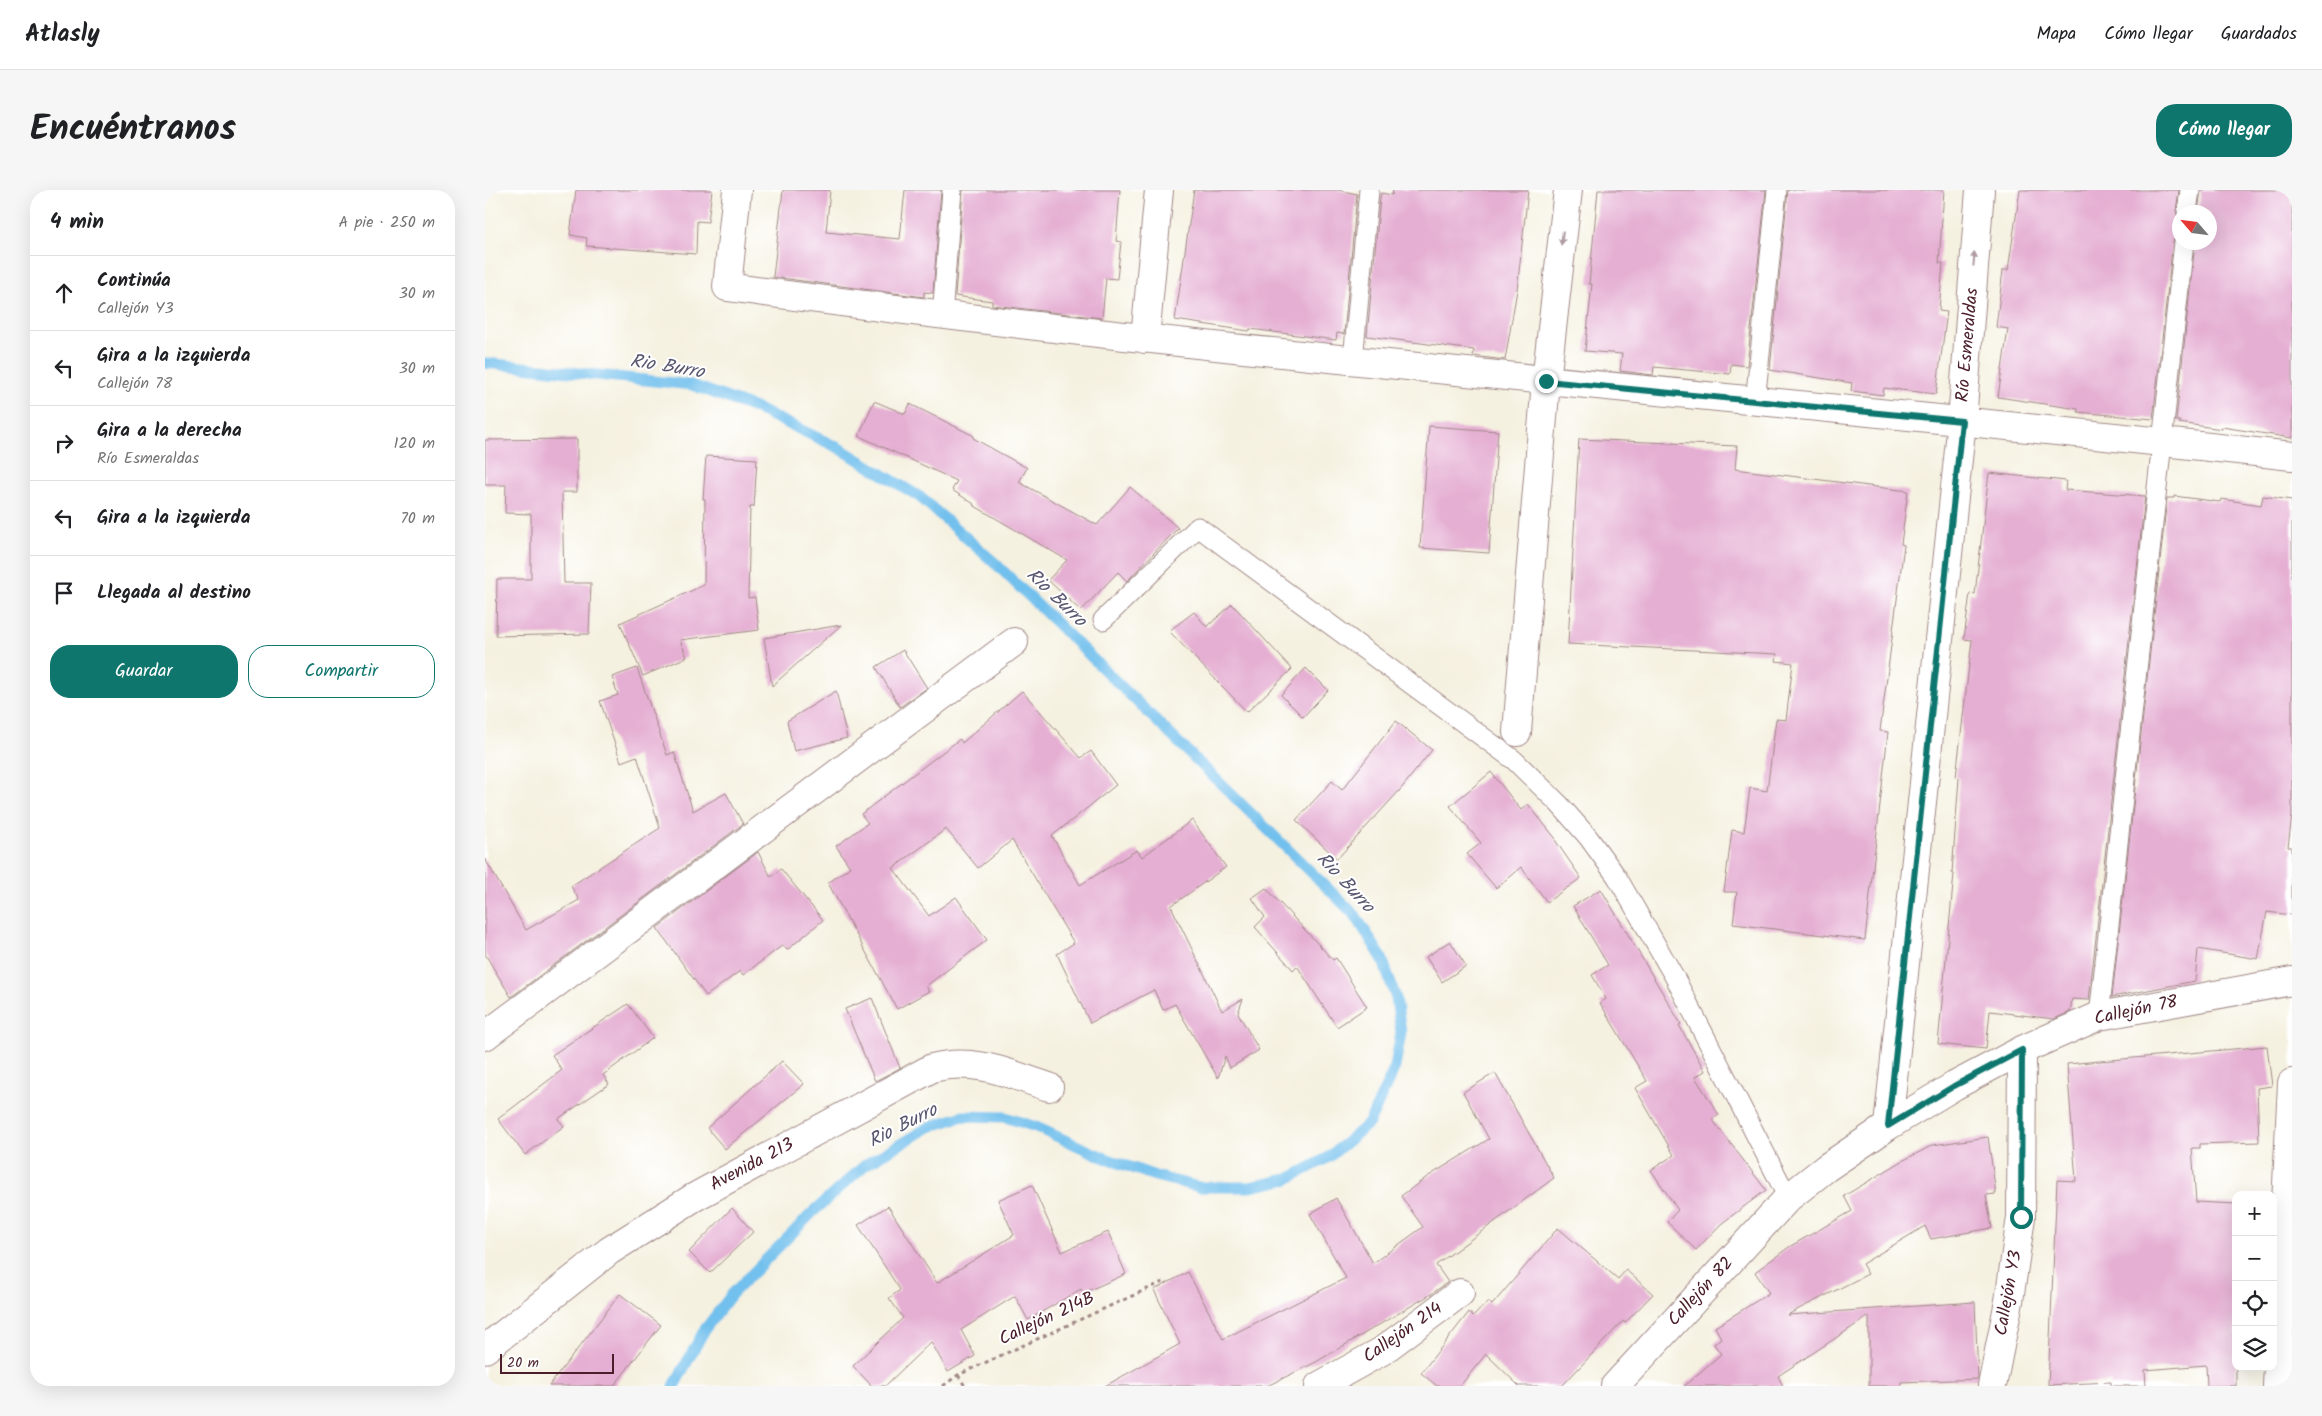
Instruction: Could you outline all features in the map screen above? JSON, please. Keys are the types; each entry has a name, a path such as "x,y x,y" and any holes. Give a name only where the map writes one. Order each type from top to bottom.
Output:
{"street":[{"path":"737,190 727,287 942,316 1145,339 2292,456"},
{"path":"1145,339 1159,190"},
{"path":"1517,732 1546,381 1568,190"},
{"name":"Río Esmeraldas","path":"1888,1126 1962,421 1980,190"},
{"path":"485,1036 1014,642"},
{"name":"Callejón 78","path":"1788,1198 1826,1168 1888,1126 1954,1086 2022,1050 2099,1016 2292,981"},
{"name":"Callejón Y3","path":"1992,1386 2009,1301 2021,1217 2022,1050"},
{"name":"Avenida 213","path":"485,1349 609,1251 684,1203 932,1068 947,1064 983,1065 1049,1087"},
{"path":"2277,1386 2292,1082"},
{"name":"Callejón 82","path":"1615,1386 1788,1198"},
{"name":"Callejón 214","path":"1319,1386 1381,1351 1460,1293"}],"lane":[{"path":"942,316 952,190"},
{"path":"1353,360 1369,190"},
{"path":"1755,402 1777,190"},
{"path":"2188,205 2190,190"},
{"path":"2099,1016 2183,250"},
{"path":"1103,620 1198,527 1514,760 1559,804 1588,837 1617,877 1674,976 1788,1198"}],"path":[{"name":"Callejón 214B","path":"943,1386 959,1375 1165,1281"},
{"path":"959,1375 965,1386"}],"building":[{"path":"576,190 712,190 708,222 697,221 696,254 586,246 587,238 570,235"},
{"path":"783,190 830,190 826,232 900,239 905,190 941,190 933,293 924,292 924,297 773,277"},
{"path":"963,190 1120,190 1116,241 1121,242 1117,279 1106,278 1102,318 992,305 992,301 955,296"},
{"path":"1194,190 1338,190 1357,194 1344,334 1337,333 1336,340 1250,329 1249,331 1175,320"},
{"path":"1393,190 1528,190 1517,290 1505,360 1473,356 1474,350 1367,336 1380,198 1381,193 1392,195"},
{"path":"1598,190 1766,190 1747,366 1731,364 1730,374 1654,367 1653,375 1620,371 1622,354 1585,351 1592,284 1589,284"},
{"path":"1788,190 1944,190 1939,263 1943,263 1939,311 1947,312 1936,394 1884,388 1883,395 1851,391 1852,383 1770,370"},
{"path":"2020,190 2179,190 2177,205 2172,205 2172,250 2153,419 2078,412 2078,409 1998,397 2008,329 1996,327 2003,270 2008,270"},
{"path":"2201,190 2292,190 2292,438 2222,427 2222,429 2179,423 2180,421 2176,421 2194,250 2217,250 2217,205 2199,205"},
{"path":"874,401 905,414 910,404 974,436 973,438 1027,468 1019,482 1097,525 1130,487 1178,528 1127,581 1118,572 1081,611 1048,580 1067,560 973,505 952,490 957,481 859,436"},
{"path":"1429,426 1498,431 1489,553 1420,548"},
{"path":"577,439 577,492 562,492 564,583 591,583 589,634 496,636 497,579 531,579 531,514 505,513 506,485 485,485 485,440"},
{"path":"1579,439 1737,446 1735,469 1908,491 1901,544 1904,545 1880,731 1888,732 1865,940 1733,924 1737,892 1724,892 1732,830 1744,832 1750,788 1767,791 1776,719 1786,720 1793,663 1776,661 1777,654 1568,644"},
{"path":"706,456 757,459 754,507 750,507 748,598 755,597 759,630 680,640 687,657 643,676 620,623 704,585 705,499 703,499"},
{"path":"1989,473 2066,481 2065,490 2145,496 2089,1000 2072,999 2070,1012 2054,1019 1990,1011 1986,1049 1938,1044 1954,874 1952,873 1959,778 1956,777 1972,640 1964,639 1970,593 1975,594"},
{"path":"2174,496 2220,502 2221,499 2261,505 2263,496 2292,500 2292,816 2288,847 2292,847 2292,915 2267,912 2258,959 2198,949 2195,981 2112,997 2167,498 2174,498"},
{"path":"1232,604 1292,669 1247,712 1169,631 1194,612 1207,627"},
{"path":"841,625 772,686 764,638"},
{"path":"903,650 927,688 900,707 876,667"},
{"path":"637,668 667,755 674,752 693,811 726,793 743,824 511,997 485,954 485,859 526,930 579,900 571,886 660,828 637,756 621,762 600,701 618,695 612,677"},
{"path":"1306,668 1328,690 1303,717 1281,695"},
{"path":"836,691 847,738 794,751 787,721"},
{"path":"1022,691 1081,758 1091,751 1116,785 1052,836 1080,885 1137,850 1142,857 1192,820 1226,867 1171,906 1222,1011 1243,999 1238,1013 1259,1050 1230,1068 1225,1056 1218,1078 1175,1004 1163,1010 1154,990 1090,1023 1057,954 1074,943 1012,840 978,868 946,829 893,868 929,916 956,897 987,940 926,986 929,991 897,1009 828,883 850,867 836,846 868,823 861,814 960,739 962,743"},
{"path":"1396,721 1432,750 1400,790 1337,859 1296,820 1332,781 1342,790"},
{"path":"1491,772 1521,810 1528,804 1556,839 1581,878 1547,902 1521,867 1496,888 1467,854 1481,843 1450,806"},
{"path":"758,852 771,877 781,869 823,920 787,950 783,945 743,975 740,971 706,996 657,928"},
{"path":"1266,888 1333,960 1336,958 1367,1007 1337,1027 1297,966 1293,970 1255,927 1265,917 1252,898"},
{"path":"1601,889 1681,1024 1679,1025 1705,1071 1695,1077 1719,1115 1712,1119 1766,1190 1721,1224 1696,1250 1667,1222 1678,1210 1651,1170 1674,1155 1635,1088 1647,1081 1600,1003 1606,999 1592,975 1608,965 1573,906"},
{"path":"1450,941 1466,966 1442,982 1426,957"},
{"path":"872,998 900,1068 875,1081 845,1009"},
{"path":"628,1004 653,1038 603,1075 609,1084 558,1119 564,1126 525,1155 498,1119 562,1070 552,1055"},
{"path":"2267,1046 2272,1086 2257,1088 2259,1142 2200,1144 2200,1148 2192,1148 2196,1202 2232,1204 2232,1371 2236,1371 2236,1386 2207,1386 2206,1365 2145,1370 2146,1386 2111,1386 2111,1382 2048,1385 2057,1180 2076,1181 2067,1064"},
{"path":"782,1061 804,1084 725,1149 707,1128"},
{"path":"1495,1073 1554,1178 1436,1265 1448,1282 1433,1293 1316,1362 1267,1386 1105,1386 1180,1344 1154,1290 1188,1272 1223,1339 1346,1278 1310,1214 1336,1198 1373,1263 1423,1227 1401,1196 1427,1177 1489,1139 1463,1092"},
{"path":"1988,1137 1996,1194 1986,1195 1992,1228 1931,1239 1925,1226 1862,1264 1868,1274 1787,1315 1975,1302 1978,1379 1901,1382 1901,1386 1869,1386 1869,1316 1778,1376 1783,1386 1684,1386 1721,1354 1714,1344 1721,1338 1715,1327 1769,1293 1755,1272 1789,1247 1852,1211 1844,1196 1933,1145"},
{"path":"1032,1185 1062,1252 1108,1232 1126,1274 1083,1293 1081,1289 1028,1320 1015,1296 961,1330 975,1356 948,1372 931,1342 885,1386 872,1386 853,1366 903,1318 889,1298 900,1290 858,1225 888,1206 937,1283 1014,1235 998,1200"},
{"path":"732,1208 753,1232 710,1273 689,1252"},
{"path":"1558,1228 1618,1279 1626,1270 1653,1294 1625,1323 1623,1321 1562,1386 1519,1386 1486,1354 1460,1386 1437,1386 1421,1373 1469,1312 1473,1317 1488,1301 1492,1305"},
{"path":"620,1294 661,1325 614,1386 549,1386"}],"waterway":[{"name":"Rio Burro","path":"485,363 692,385 755,408 839,448 920,497 996,564 1355,915 1382,958 1396,998 1401,1032 1395,1067 1369,1123 1329,1157 1288,1179 1250,1187 1199,1187 1155,1176 1105,1158 1036,1127 1005,1117 963,1116 929,1127 865,1165 812,1213 732,1294 705,1329 674,1386"}],"route":[{"path":"1546,381 1962,421 1888,1126 1954,1086 2022,1050 2023,1137 2021,1217"}]}
